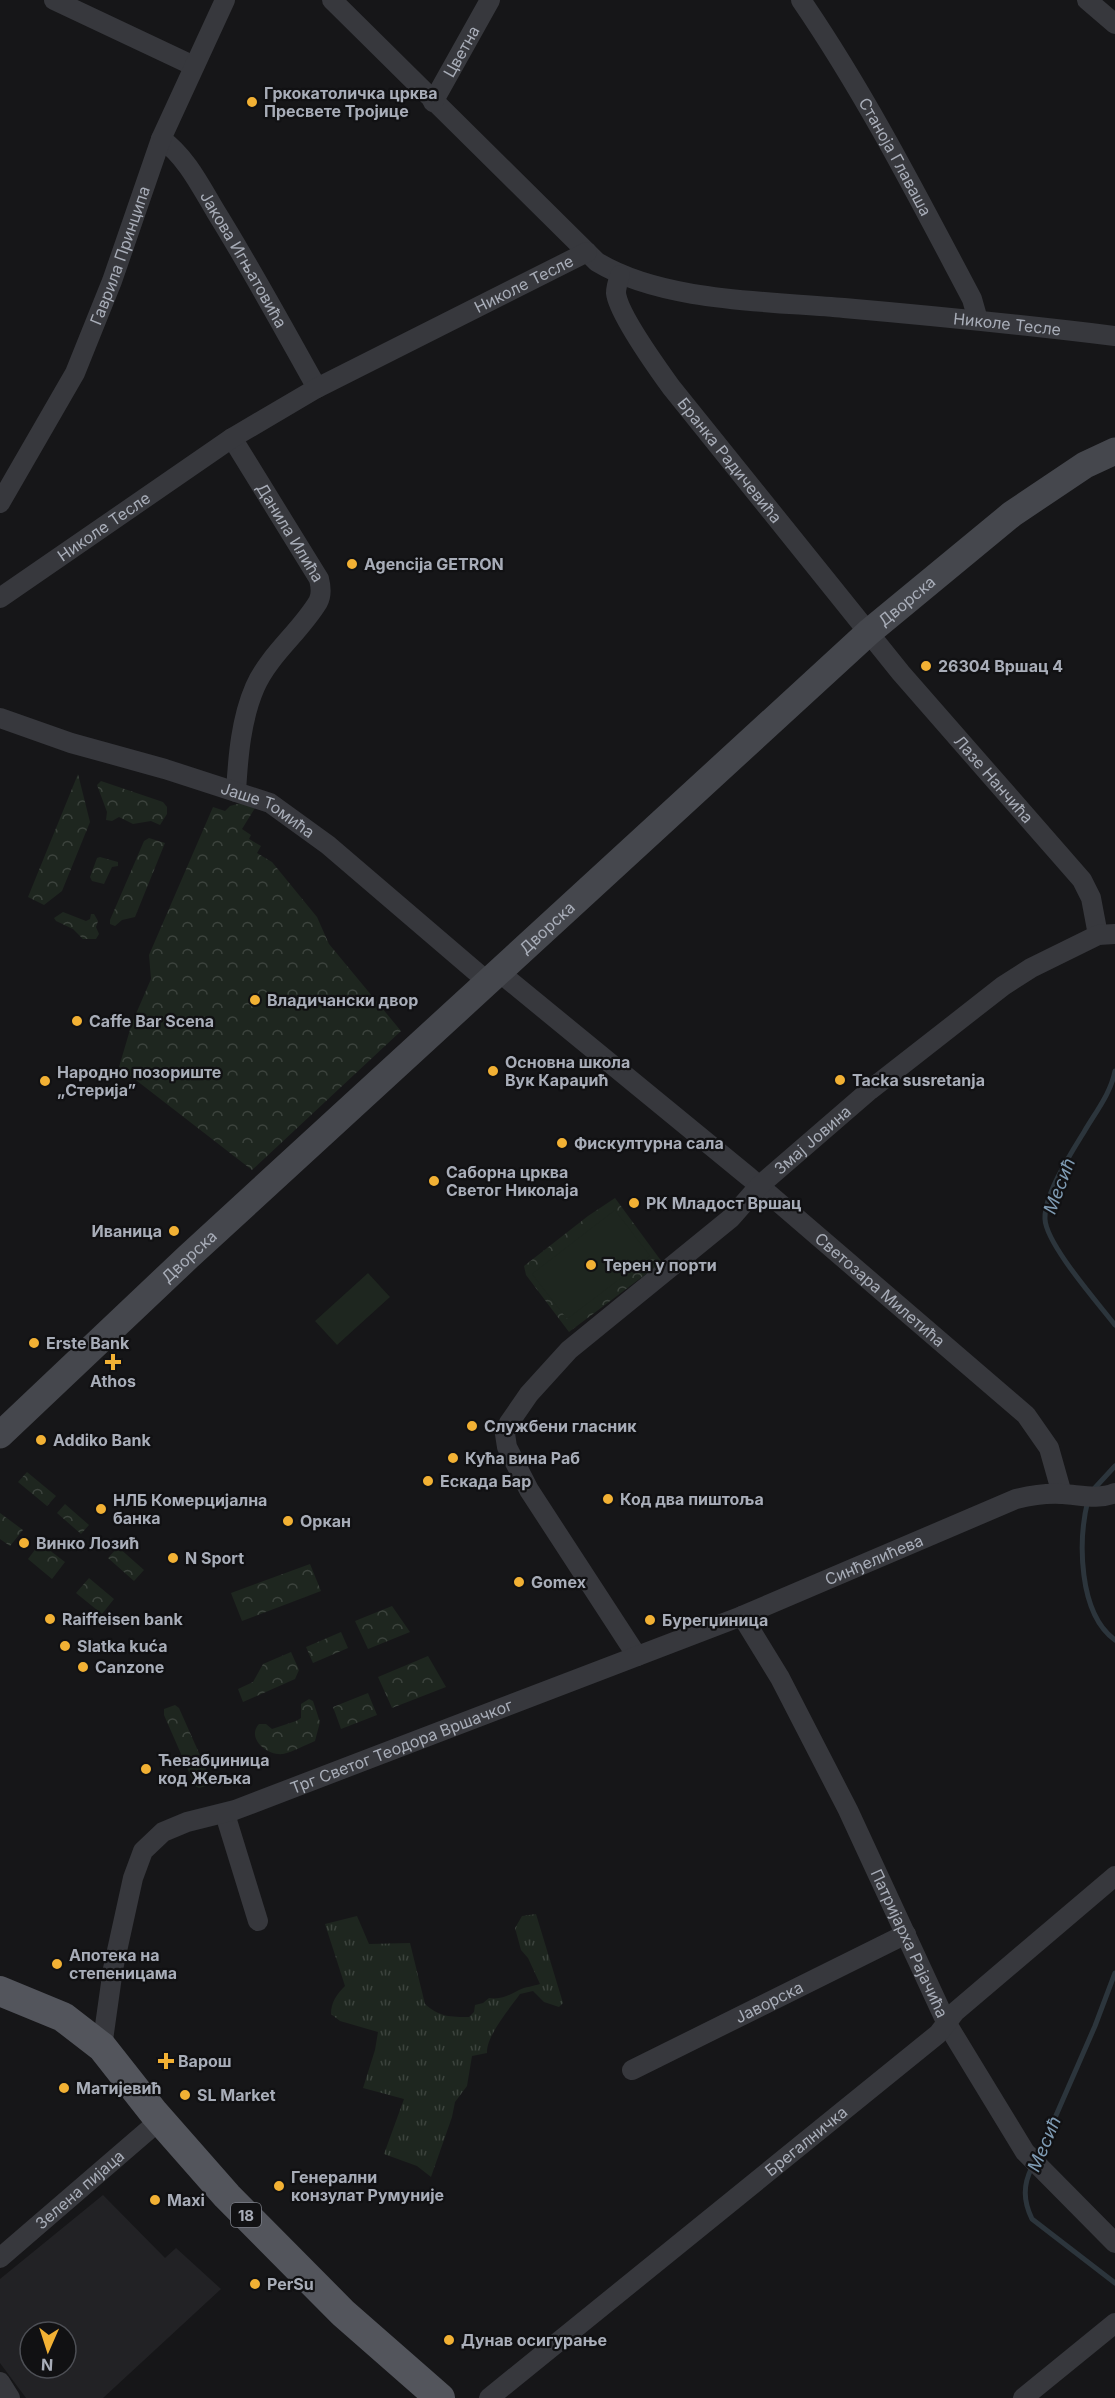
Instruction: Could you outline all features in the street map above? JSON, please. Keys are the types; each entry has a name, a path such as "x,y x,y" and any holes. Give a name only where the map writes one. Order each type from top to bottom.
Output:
{"main road":[{"name":"Дворска","path":"0,1435 188,1257 869,632 1012,514 1085,465 1115,451"},
{"name":"18","path":"0,1991 63,2017 102,2047 160,2120 227,2196 343,2313 440,2398"}],"street":[{"path":"54,0 194,66"},
{"name":"Гаврила Принципа","path":"0,503 79,364 161,140 225,0"},
{"path":"332,0 587,252"},
{"name":"Цветна","path":"433,102 490,0"},
{"name":"Станоја Главаша","path":"801,0 858,88 896,154 972,299 978,320"},
{"path":"1087,0 1115,24"},
{"name":"Јакова Игњатовића","path":"161,140 174,149 200,185 247,262 317,388"},
{"name":"Николе Тесле","path":"0,598 232,438 317,388 587,252 597,262 640,282 700,295 978,320 1115,336"},
{"name":"Бранка Радичевића","path":"620,274 616,287 620,305 654,362 739,473 869,632"},
{"name":"Данила Илића","path":"232,438 319,579 322,588 318,602 272,659 256,685 246,716 239,751 236,792"},
{"name":"Лазе Нанчића","path":"869,632 901,673 1082,880 1107,934"},
{"name":"Јаше Томића","path":"0,718 71,743 270,803 301,823 494,977"},
{"name":"Змај Јовина","path":"637,1656 529,1490 507,1447 505,1434 509,1423 529,1394 569,1350 731,1218 759,1186 870,1090 1003,986 1059,953 1107,934"},
{"name":"Светозара Милетића","path":"494,977 759,1186 1026,1415 1049,1448 1069,1494"},
{"name":"Синђелићева","path":"637,1656 742,1616 1006,1502 1029,1496 1109,1495"},
{"name":"Патријарха Рајачића","path":"742,1616 780,1678 827,1770 947,2024 1025,2152 1042,2172 1115,2243"},
{"name":"Трг Светог Теодора Вршачког","path":"102,2047 113,1969 133,1878 143,1851 164,1832 187,1822 225,1814 637,1656"},
{"path":"225,1814 258,1921"},
{"name":"Брегалничка","path":"489,2398 938,2034 955,2012 1115,1876"},
{"name":"Јаворска","path":"632,2070 906,1934"},
{"name":"Зелена пијаца","path":"0,2259 160,2120"},
{"path":"1023,2398 1115,2323"},
{"path":"0,2382 10,2398"}],"shaded area":[{"path":"103,2195 165,2258 176,2248 221,2289 103,2398 26,2398 0,2363 0,2279"}],"green space":[{"path":"78,774 90,822 62,891 44,905 28,897"},
{"path":"101,781 163,802 167,807 167,814 160,825 151,821 133,824 119,817 112,821 106,820 107,812 97,785"},
{"path":"241,803 255,808 242,829 251,835 249,839 261,846 257,853 272,862 317,917 329,944 401,1031 252,1170 119,1067 132,1023 151,979 149,955 213,807 225,811 230,806"},
{"path":"149,838 165,843 135,917 122,920 115,926 110,924 144,841"},
{"path":"97,858 118,862 118,866 112,867 104,884 92,881 90,877"},
{"path":"63,912 86,921 90,919 91,914 94,914 98,921 96,927 99,934 96,939 83,939 73,929 56,921 54,918"},
{"name":"Терен у порти","path":"615,1198 662,1262 569,1332 526,1275 524,1266"},
{"name":"Терен у порти","path":"615,1210 650,1256 567,1319 532,1274"},
{"path":"368,1273 390,1297 337,1345 315,1321"},
{"path":"27,1472 56,1496 47,1506 18,1482"},
{"path":"65,1504 89,1525 81,1534 57,1513"},
{"path":"0,1513 23,1530 10,1546 0,1539"},
{"path":"40,1543 65,1562 52,1579 28,1559"},
{"path":"118,1547 144,1570 134,1581 108,1558"},
{"path":"310,1564 321,1591 242,1621 231,1593"},
{"path":"89,1578 114,1599 102,1614 76,1593"},
{"path":"392,1606 410,1632 368,1649 355,1621"},
{"path":"341,1632 348,1648 313,1663 306,1647"},
{"path":"291,1652 299,1670 295,1679 243,1702 238,1689 253,1682 263,1664"},
{"path":"428,1656 446,1687 392,1708 378,1677"},
{"path":"368,1693 377,1715 341,1729 333,1707"},
{"path":"309,1699 313,1701 320,1722 315,1741 283,1754 271,1752 260,1745 255,1735 259,1724 266,1724 272,1729 296,1721 301,1718 301,1704"},
{"path":"175,1705 179,1708 211,1780 210,1785 199,1788 195,1786 164,1715 164,1709"},
{"path":"536,1914 563,2003 559,2007 544,2002 533,1991 520,1994 494,2031 487,2053 472,2056 467,2086 455,2102 431,2177 417,2166 384,2154 404,2099 363,2088 378,2032 340,2021 331,2014 335,1999 345,1986 325,1924 357,1916 369,1944 410,1943 425,2004 435,2012 445,2015 469,2017 474,2012 475,2005 489,1998 502,1998 521,1989 540,1984 528,1958 521,1950 515,1928 522,1916"}],"waterway":[{"name":"Месић","path":"1115,1071 1106,1095 1053,1186 1045,1219 1048,1230 1063,1258 1115,1325"},
{"name":"Месић","path":"1092,1491 1115,1466"},
{"name":"Месић","path":"1088,1500 1083,1535 1084,1575 1094,1612 1103,1628 1115,1640"},
{"name":"Месић","path":"1037,2159 1095,2026 1115,1973"},
{"name":"Месић","path":"1032,2167 1025,2193 1032,2219 1115,2283"}],"place":[{"name":"Гркокатоличка црква Пресвете Тројице","path":"252,102"},
{"name":"Agencija GETRON","path":"352,564"},
{"name":"26304 Вршац 4","path":"926,666"},
{"name":"Владичански двор","path":"255,1000"},
{"name":"Caffe Bar Scena","path":"77,1021"},
{"name":"Основна школа Вук Караџић","path":"493,1071"},
{"name":"Tacka susretanja","path":"840,1080"},
{"name":"Народно позориште „Стерија”","path":"45,1081"},
{"name":"Фискултурна сала","path":"562,1143"},
{"name":"Саборна црква Светог Николаја","path":"434,1181"},
{"name":"РК Младост Вршац","path":"634,1203"},
{"name":"Иваница","path":"174,1231"},
{"name":"Терен у порти","path":"591,1265"},
{"name":"Erste Bank","path":"34,1343"},
{"name":"Athos","path":"113,1362"},
{"name":"Службени гласник","path":"472,1426"},
{"name":"Addiko Bank","path":"41,1440"},
{"name":"Кућа вина Раб","path":"453,1458"},
{"name":"Ескада Бар","path":"428,1481"},
{"name":"Код два пиштоља","path":"608,1499"},
{"name":"НЛБ Комерцијална банка","path":"101,1509"},
{"name":"Оркан","path":"288,1521"},
{"name":"Винко Лозић","path":"24,1543"},
{"name":"N Sport","path":"173,1558"},
{"name":"Gomex","path":"519,1582"},
{"name":"Raiffeisen bank","path":"50,1619"},
{"name":"Бурегџиница","path":"650,1620"},
{"name":"Slatka kuća","path":"65,1646"},
{"name":"Canzone","path":"83,1667"},
{"name":"Ћевабџиница код Жељка","path":"146,1769"},
{"name":"Апотека на степеницама","path":"57,1964"},
{"name":"Варош","path":"166,2061"},
{"name":"Матијевић","path":"64,2088"},
{"name":"SL Market","path":"185,2095"},
{"name":"Генерални конзулат Румуније","path":"279,2186"},
{"name":"Maxi","path":"155,2200"},
{"name":"PerSu","path":"255,2284"},
{"name":"Дунав осигурање","path":"449,2340"}]}
